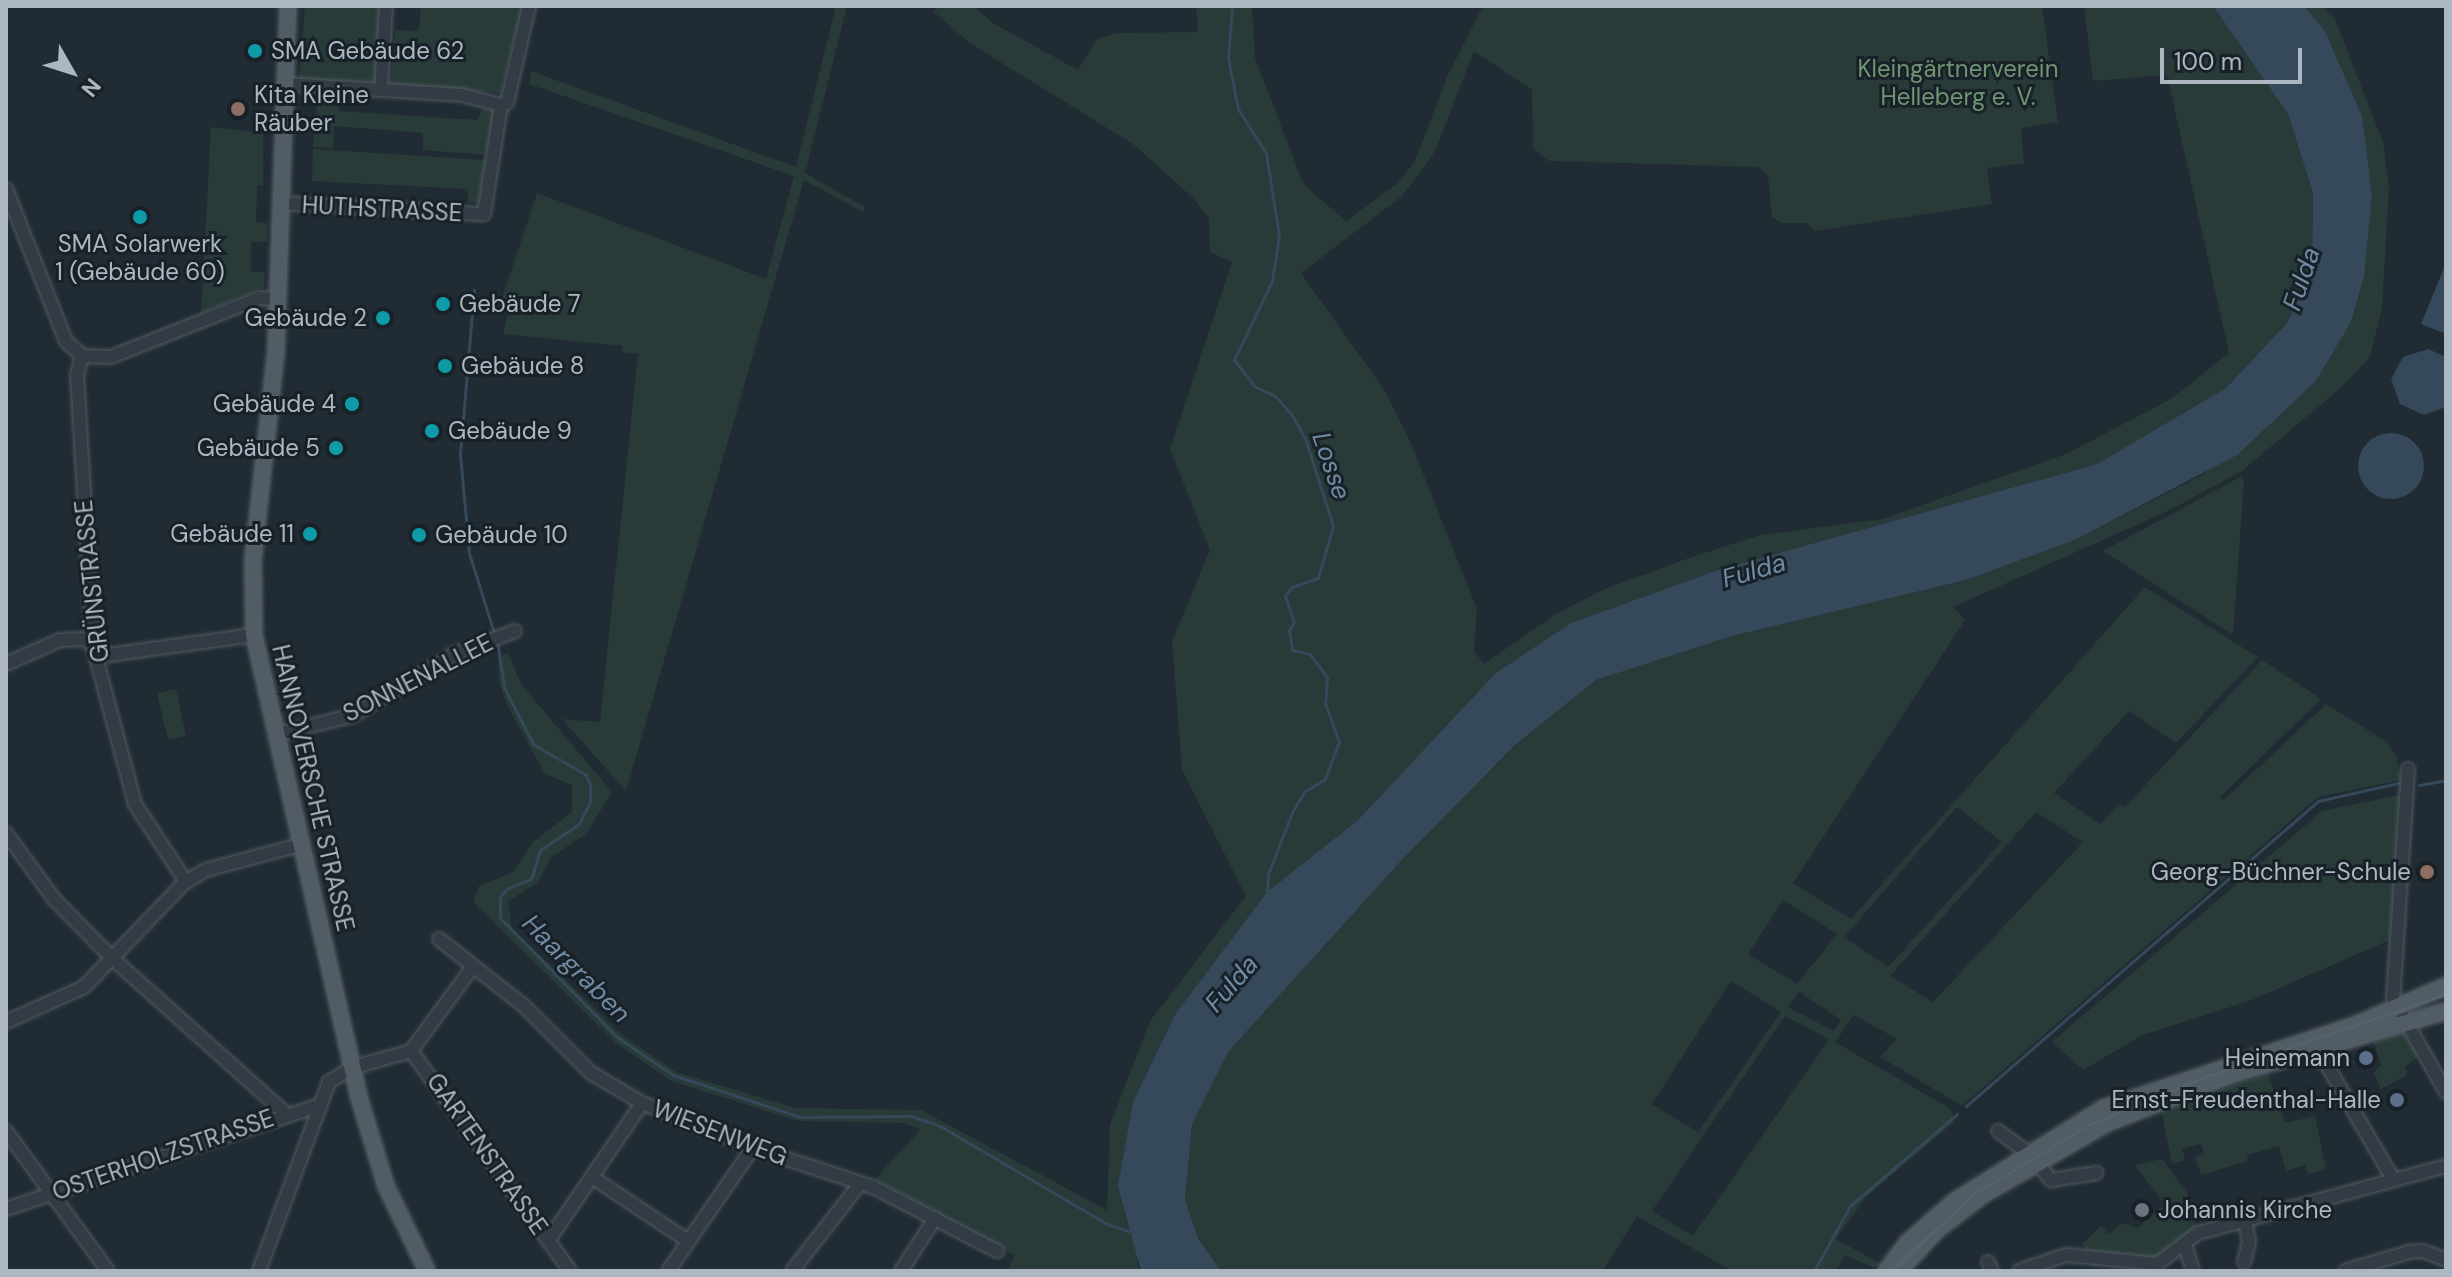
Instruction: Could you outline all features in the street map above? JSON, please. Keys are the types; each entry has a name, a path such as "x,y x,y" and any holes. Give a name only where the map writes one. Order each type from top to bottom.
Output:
{"main road":[{"name":"HANNOVERSCHE STRASSE","path":"288,6 277,299 253,561 254,635 351,1068 386,1186 427,1271"},
{"path":"1899,1271 1959,1213 2032,1156 2202,1085 2317,1048 2402,1016 2446,986"},
{"path":"1886,1271 1930,1220 2032,1156 2150,1089 2402,1016 2446,1011"}],"street":[{"path":"381,90 386,6"},
{"path":"284,84 462,95 501,105 507,103 529,6"},
{"name":"HUTHSTRASSE","path":"279,203 484,214 501,105"},
{"path":"6,189 66,341 82,356 111,357 259,298 277,299"},
{"name":"GRÜNSTRASSE","path":"82,356 77,375 93,646 135,804 186,882"},
{"name":"SONNENALLEE","path":"274,735 354,715 454,654 510,632"},
{"path":"6,664 60,640 84,639 108,655 254,635"},
{"path":"2408,769 2393,999 2446,1092"},
{"path":"6,833 54,899 113,959 285,1113"},
{"path":"6,1022 84,987 186,882 206,870 300,845"},
{"name":"WIESENWEG","path":"439,939 472,968 523,1005 591,1073 642,1103 753,1148 859,1185 935,1218 997,1251"},
{"path":"411,1051 472,968"},
{"path":"2317,1048 2393,1179"},
{"name":"GARTENSTRASSE","path":"351,1068 411,1051 570,1271"},
{"path":"259,1271 329,1082 351,1068"},
{"path":"548,1241 642,1103"},
{"name":"OSTERHOLZSTRASSE","path":"6,1209 285,1113 320,1105"},
{"path":"6,1131 55,1193 108,1271"},
{"path":"1998,1131 2032,1156 2055,1182 2096,1173"},
{"path":"668,1271 753,1148"},
{"path":"2019,1271 2066,1255 2156,1268 2198,1233 2446,1166"},
{"path":"592,1177 688,1241"},
{"path":"792,1271 859,1185"},
{"path":"901,1271 935,1218"},
{"path":"2244,1262 2249,1242 2245,1222"},
{"path":"2185,1245 2193,1271"},
{"path":"2345,1271 2409,1252 2423,1251 2446,1260"}],"green space":[{"path":"305,6 381,6 376,83 299,79"},
{"path":"421,6 522,6 501,93 391,84 395,30 419,31"},
{"path":"836,6 847,6 805,173 865,207 863,212 804,180 626,791 562,719 600,722 638,354 622,352 622,346 503,334 511,302 502,298 537,193 766,279 794,176 529,84 531,71 796,167"},
{"name":"Kleingärtnerverein Helleberg e. V.","path":"939,6 973,6 993,23 1078,70 1097,39 1117,33 1198,32 1196,6 1252,6 1255,58 1298,170 1305,186 1346,221 1398,183 1415,161 1447,77 1483,6 2042,6 2058,122 2021,128 2024,163 1987,168 1992,204 1814,231 1807,223 1781,223 1772,217 1768,176 1760,167 1549,161 1533,148 1532,90 1474,51 1435,151 1421,172 1401,197 1301,273 1385,391 1411,443 1477,609 1474,651 1484,664 1554,615 1602,590 1689,558 1760,535 1883,519 2066,454 2171,399 2229,353 2167,75 2093,81 2084,6 2213,6 2288,114 2313,193 2312,266 2287,323 2226,388 2097,464 1718,570 1571,623 1412,762 1358,820 1267,892 1176,1013 1137,1265 1141,1271 1007,1271 1015,1255 875,1179 921,1129 902,1123 799,1121 671,1081 616,1043 473,902 479,886 513,872 533,842 572,812 572,785 545,774 509,709 499,683 498,657 508,653 521,684 612,792 586,834 551,857 538,882 508,902 512,928 621,1034 676,1072 795,1108 921,1110 1107,1210 1110,1125 1150,1021 1246,896 1182,770 1172,641 1210,550 1170,449 1232,262 1210,252 1209,218 1193,198 1133,144 968,42 933,11"},
{"path":"2304,6 2322,6 2334,17 2383,142 2389,188 2382,308 2370,357 2344,385 2242,471 2170,510 1953,607 1965,620 1793,883 1851,919 2145,587 2258,657 2176,743 2129,711 2054,793 2100,824 2119,804 2125,807 2262,660 2321,699 2219,798 2224,800 2326,704 2387,742 2396,756 2401,780 2318,797 1962,1106 1880,1057 1897,1039 1854,1015 1835,1042 1951,1109 1954,1122 1866,1197 1836,1239 1879,1263 1874,1268 1845,1255 1836,1271 1732,1271 1637,1216 1603,1271 1221,1271 1198,1237 1185,1201 1192,1125 1229,1051 1399,863 1515,745 1596,680 1732,636 1966,580 2075,540 2202,475 2316,381 2351,322 2364,277 2362,116 2325,31","holes":["1957,807 2002,842 1888,967 1844,937","2036,812 2083,842 1933,1002 1890,976","1783,900 1837,934 1797,984 1748,954","1731,981 1781,1012 1698,1132 1652,1104","1799,992 1841,1020 1833,1031 1788,1007","1785,1016 1829,1039 1693,1236 1652,1211"]},
{"path":"318,95 340,96 339,111 478,120 482,108 497,112 485,155 423,150 423,133 334,126 333,148 313,147"},
{"path":"211,127 263,133 263,185 257,186 256,222 267,223 267,242 251,242 251,272 265,272 264,287 201,313"},
{"path":"313,149 486,160 479,203 468,202 468,189 312,181"},
{"path":"2240,477 2244,481 2233,635 2103,551"},
{"path":"176,689 186,736 168,740 157,693"},
{"path":"2399,795 2392,939 2252,1000 2143,1035 2083,1070 2052,1042 2322,811"},
{"path":"2406,1032 2420,1055 2405,1067 2407,1075 2381,1089 2374,1073 2381,1065 2373,1041"},
{"path":"2268,1073 2285,1123 2315,1116 2326,1169 2308,1174 2305,1165 2286,1171 2279,1146 2247,1155 2248,1161 2201,1175 2195,1157 2204,1154 2201,1144 2182,1149 2185,1160 2172,1164 2161,1109"},
{"path":"2162,1159 2188,1194 2198,1233 2157,1264 2086,1255 2083,1243 2101,1226 2109,1234 2123,1223 2137,1228 2165,1204 2135,1165"}],"water":[{"name":"Fulda","path":"2213,6 2304,6 2325,31 2362,116 2372,195 2364,277 2351,322 2316,381 2237,455 2075,540 1966,580 1732,636 1596,680 1515,745 1399,863 1229,1051 1192,1125 1185,1200 1198,1238 1221,1271 1141,1271 1118,1186 1133,1102 1176,1013 1267,892 1358,820 1496,673 1571,623 1718,570 2097,464 2226,388 2287,323 2312,266 2313,193 2288,114"},
{"path":"2446,263 2446,334 2421,324"},
{"path":"2428,349 2446,357 2446,407 2424,415 2400,404 2391,379 2403,357"},
{"path":"2391,433 2404,436 2414,443 2421,453 2424,466 2421,479 2414,489 2404,496 2391,499 2378,496 2368,489 2361,479 2358,466 2361,453 2368,443 2378,436"}],"waterway":[{"name":"Losse","path":"1232,6 1228,58 1238,109 1266,153 1279,236 1272,281 1234,360 1254,386 1275,396 1292,415 1305,438 1333,526 1318,578 1292,587 1285,596 1294,622 1289,630 1292,650 1310,654 1327,677 1325,703 1339,742 1325,779 1305,791 1293,810 1268,874 1267,895"},
{"name":"Haargraben","path":"474,290 460,454 469,553 494,633"},
{"name":"Haargraben","path":"497,640 504,687 533,744 586,775 590,785 590,802 579,824 540,850 531,879 508,888 500,897 500,918 617,1037 673,1075 800,1117 911,1116 940,1126 1107,1224 1131,1232"},
{"path":"2419,785 2446,780"},
{"path":"1966,1106 2318,801 2402,782"},
{"path":"1814,1271 1850,1206 1957,1114"}],"tram line":[{"path":"1892,1271 1975,1194 2090,1125 2209,1076 2446,995"}],"place":[{"name":"SMA Gebäude 62","path":"255,51"},
{"name":"Kita Kleine Räuber","path":"238,109"},
{"name":"SMA Solarwerk 1 (Gebäude 60)","path":"140,217"},
{"name":"Gebäude 7","path":"443,304"},
{"name":"Gebäude 2","path":"383,318"},
{"name":"Gebäude 8","path":"445,366"},
{"name":"Gebäude 4","path":"352,404"},
{"name":"Gebäude 9","path":"432,431"},
{"name":"Gebäude 5","path":"336,448"},
{"name":"Gebäude 11","path":"310,534"},
{"name":"Gebäude 10","path":"419,535"},
{"name":"Georg-Büchner-Schule","path":"2427,872"},
{"name":"Heinemann","path":"2366,1058"},
{"name":"Ernst-Freudenthal-Halle","path":"2397,1100"},
{"name":"Johannis Kirche","path":"2142,1210"}]}
